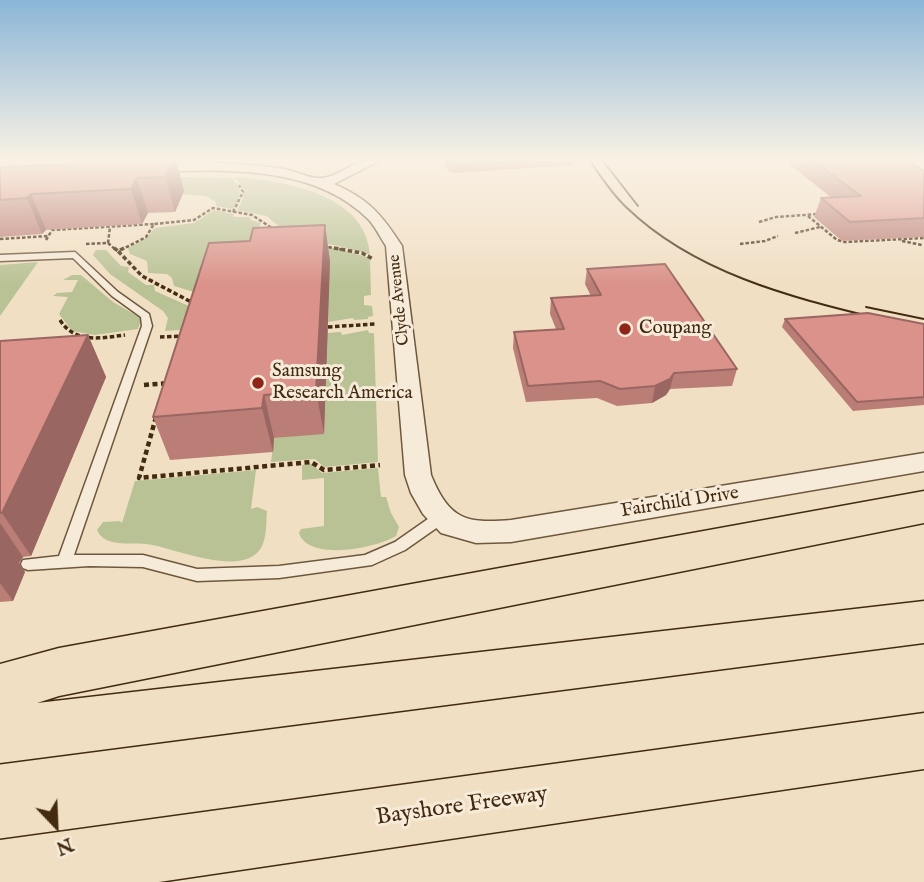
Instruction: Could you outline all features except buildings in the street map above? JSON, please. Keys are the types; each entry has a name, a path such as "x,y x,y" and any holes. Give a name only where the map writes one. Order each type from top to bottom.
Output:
{"highway":[{"path":"0,689 59,672 924,507"},
{"path":"0,735 924,622"},
{"name":"Bayshore Freeway","path":"0,873 924,741"}],"street":[{"name":"Clyde Avenue","path":"356,202 388,231 394,246 418,474 426,500 440,517"},
{"name":"Fairchild Drive","path":"440,517 456,530 485,534 924,462"}],"lane":[{"path":"0,258 75,255 115,294 146,316 148,326 117,406 65,561"},
{"path":"28,564 143,561 197,575 279,572 366,561 400,546 440,517"}],"path":[{"path":"43,243 52,230 154,225 197,219 213,208 253,215 276,232"},
{"path":"759,222 776,217 820,214"},
{"path":"807,215 836,240 845,242 924,238"},
{"path":"154,225 146,237 118,251 142,276 205,308"},
{"path":"108,243 110,227"},
{"path":"795,233 821,227"},
{"path":"0,239 48,236"},
{"path":"740,244 765,241 778,236"},
{"path":"897,239 922,245"},
{"path":"321,246 351,250 373,259"},
{"path":"328,327 375,324"},
{"path":"166,416 156,416 139,478 311,462 324,470 380,465"}],"green space":[{"path":"216,202 237,202 233,209 216,206"},
{"path":"241,202 333,202 355,218 365,235 370,255 302,237 267,216 237,210"},
{"path":"214,210 234,214 233,217 250,217 251,220 261,223 258,229 267,233 194,292 174,286 172,278 167,274 148,273 147,261 130,254 128,248 146,238 155,228 194,223"},
{"path":"312,246 339,249 370,258 371,295 364,296 364,305 372,306 373,316 368,319 353,318 328,322 330,262"},
{"path":"96,250 106,250 121,266 129,267 128,272 146,285 154,285 155,291 198,310 195,329 165,331 168,318 163,311 110,274 93,255"},
{"path":"38,262 0,316 0,265"},
{"path":"72,275 81,275 113,302 139,317 141,320 138,329 95,335 72,331 59,314 68,297 53,296 57,293 72,292 78,280 63,280"},
{"path":"368,330 369,333 374,333 378,462 324,467 315,459 271,462 274,438 323,433 327,333 341,332 342,335"},
{"path":"311,464 322,473 378,468 381,497 386,497 399,527 396,536 374,545 344,550 329,550 305,542 299,533 301,529 324,526 324,478 302,480 302,465"},
{"path":"256,470 251,509 257,507 267,511 263,544 252,557 239,561 206,559 158,546 112,542 101,536 97,530 103,522 122,523 135,481"}],"tram line":[{"path":"621,202 652,230 712,265 777,291 877,318"},
{"path":"635,202 638,206"},
{"path":"866,307 924,319"}],"place":[{"name":"Coupang","path":"625,329"},
{"name":"Samsung Research America","path":"258,383"}]}
